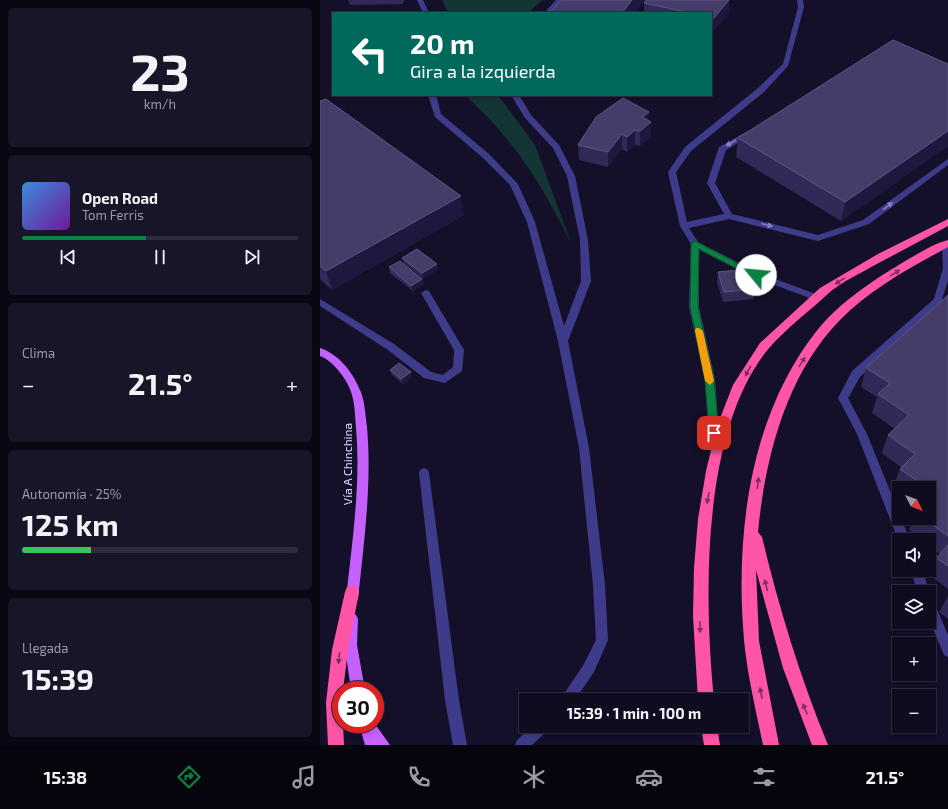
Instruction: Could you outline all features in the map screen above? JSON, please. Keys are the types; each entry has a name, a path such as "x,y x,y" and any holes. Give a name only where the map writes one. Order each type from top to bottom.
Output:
{"highway":[{"path":"705,693 702,670 700,618 706,511 724,423 732,402 760,352 774,335 818,298 824,291 948,222"},
{"path":"771,745 750,628 748,590 752,522 759,476 773,422 795,373 809,349 824,330 858,297 947,243"},
{"path":"752,522 771,606 784,653 820,745"},
{"path":"336,745 334,703 340,650 352,592"},
{"path":"710,733 712,745"}],"main road":[{"name":"Vía A Chinchina","path":"320,352 328,356 345,372 356,389 360,411 364,457 362,502 352,592 351,645 357,681"},
{"path":"369,733 372,745"},
{"path":"373,733 383,745"}],"street":[{"path":"420,0 426,12"},
{"path":"548,12 560,0"},
{"path":"800,0 801,7 786,65 761,90 688,149 672,172 684,226 695,244 756,275 818,298"},
{"path":"432,96 438,116 486,156 514,184 531,222 563,341 584,448 599,585 602,640 589,668 572,693"},
{"path":"516,96 528,116 556,147 571,176 584,240 586,281 563,341"},
{"path":"729,216 711,183 722,149 753,130"},
{"path":"684,226 729,216 818,238 866,222 948,161"},
{"path":"901,533 862,434 843,398 856,374 938,300 947,268 947,243"},
{"path":"695,244 694,307 710,380 716,459"},
{"path":"320,302 391,347 428,375 445,379 458,368 459,350 426,293"},
{"path":"424,472 452,700 460,745"},
{"path":"936,621 948,651"},
{"path":"522,745 535,733"}],"green space":[{"path":"442,0 542,0 529,12 448,12"},
{"path":"467,96 499,96 535,145 571,243 548,199 521,157 496,126"}],"building":[{"path":"561,0 632,0 623,12 551,12"},
{"path":"646,0 729,0 714,18 712,18 712,12 686,12 644,3"},
{"path":"893,40 948,64 948,131 845,202 738,138"},
{"path":"623,98 649,112 642,117 651,122 640,131 635,130 627,137 622,134 608,152 578,145 596,117"},
{"path":"326,99 461,196 326,271 320,266 320,101"},
{"path":"417,249 437,264 422,273 402,258"},
{"path":"400,261 422,279 411,286 389,267"},
{"path":"749,269 755,289 724,292 718,272"},
{"path":"948,295 948,536 933,525 936,525 936,481 917,481 900,469 915,454 888,435 909,415 878,394 890,383 866,368"},
{"path":"399,363 411,372 401,379 390,370"},
{"path":"948,545 948,566 936,558"}],"slow traffic":[{"path":"699,331 710,381"}],"route":[{"path":"714,433 710,380 694,307 695,244 756,275"}]}
